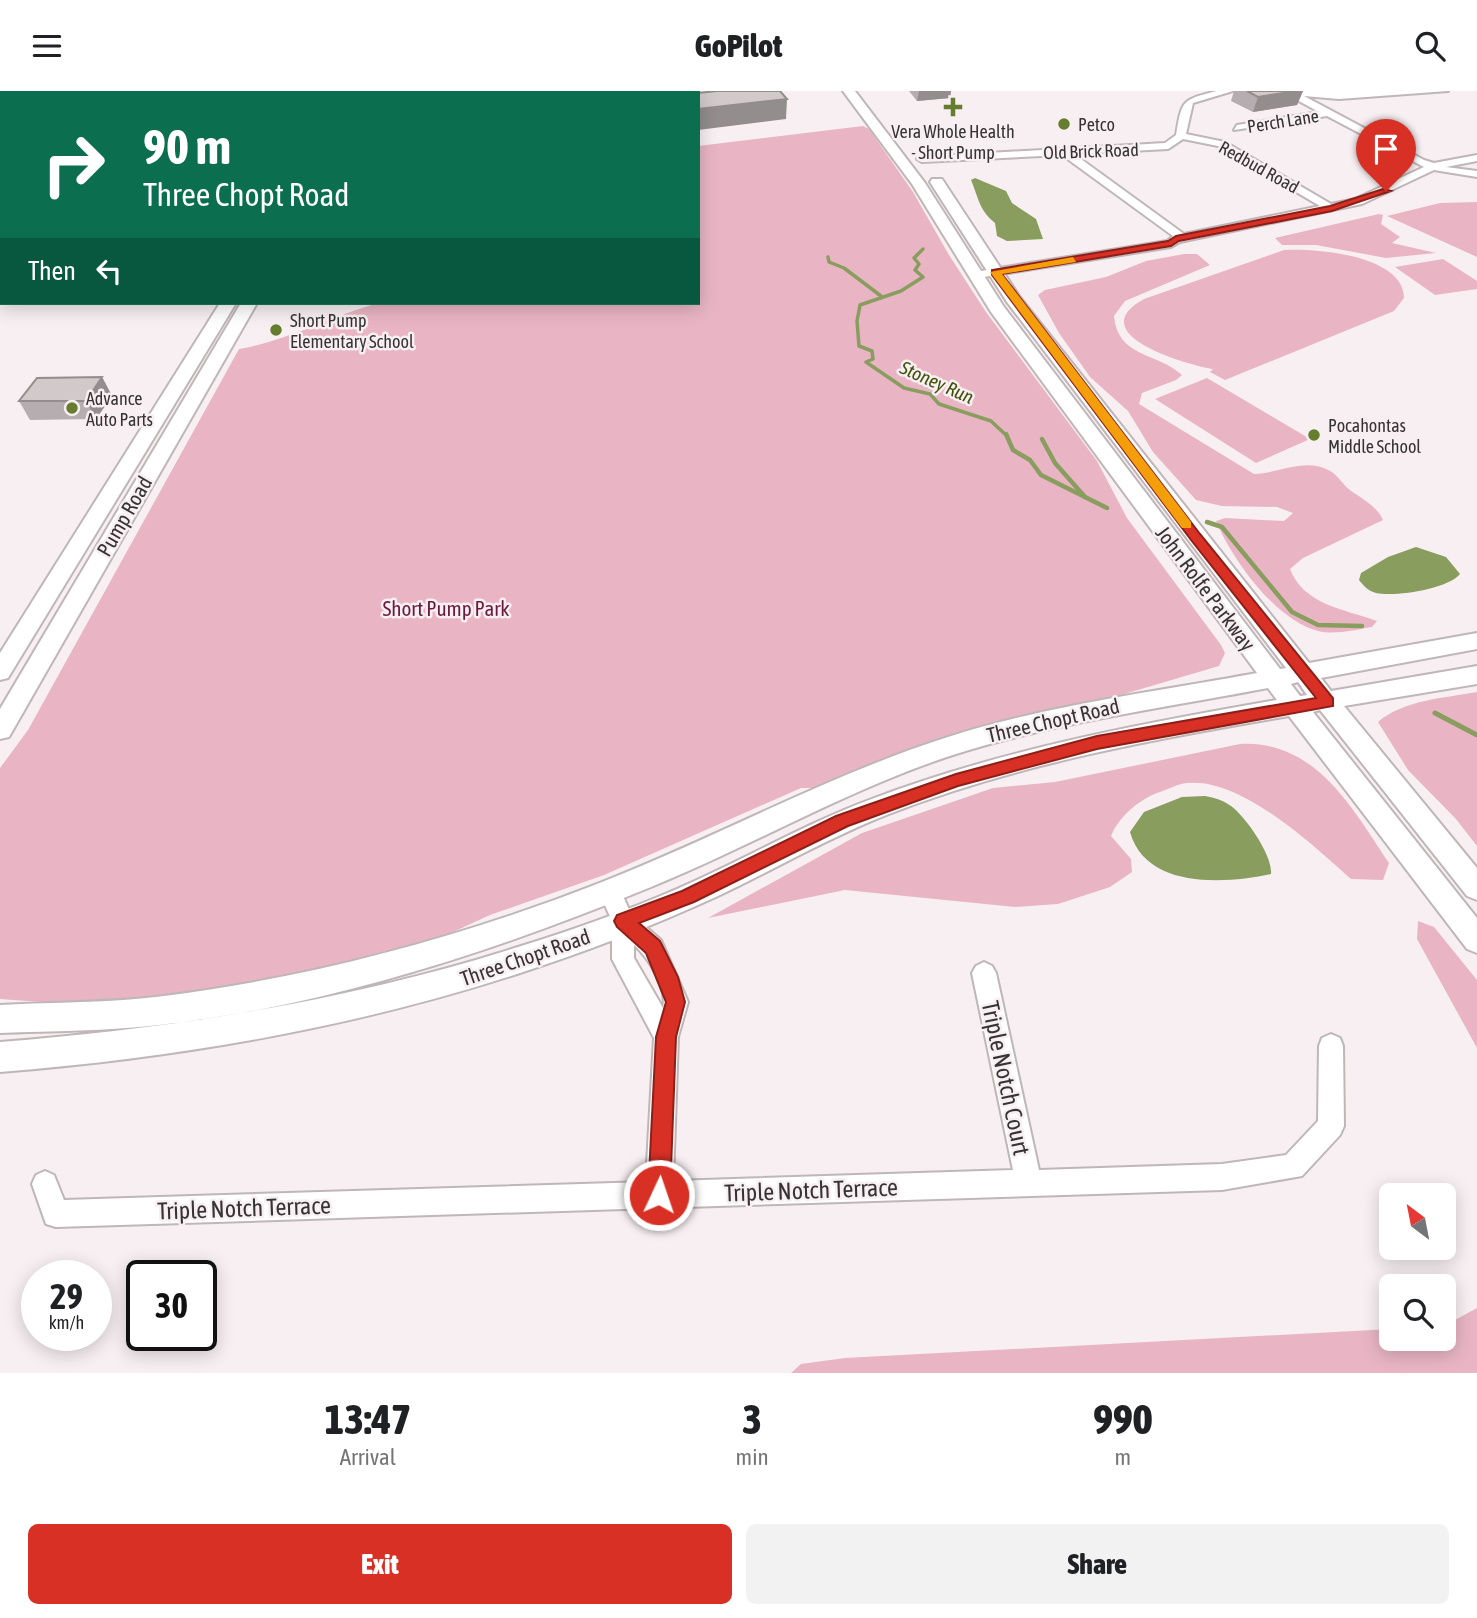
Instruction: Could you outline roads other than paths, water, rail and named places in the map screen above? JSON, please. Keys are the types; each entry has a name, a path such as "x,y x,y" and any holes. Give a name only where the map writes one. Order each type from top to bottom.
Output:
{"main road":[{"name":"John Rolfe Parkway","path":"849,91 982,270 1296,708 1477,940"},
{"name":"John Rolfe Parkway","path":"918,154 982,270 1477,888"},
{"name":"Pump Road","path":"0,672 227,305"},
{"name":"Pump Road","path":"0,730 248,305"},
{"name":"Three Chopt Road","path":"0,1019 160,1011 274,992 379,966 493,933 610,892 838,789 925,754 1016,726 1079,712 1477,641"},
{"name":"Three Chopt Road","path":"0,1057 108,1051 183,1041 356,1009 520,960 623,921 688,896 842,821 956,780 1097,743 1477,675"}],"street":[{"path":"1181,136 1186,105 1190,101 1228,91"},
{"path":"1269,91 1339,96 1443,91"},
{"path":"1289,92 1432,167 1477,174"},
{"name":"Perch Lane","path":"1237,128 1329,113"},
{"name":"Old Brick Road","path":"918,154 1154,148 1168,146 1181,136"},
{"name":"Redbud Road","path":"1181,136 1221,144 1332,209"},
{"path":"1065,152 1179,239"},
{"path":"982,270 1171,244 1179,239 1332,209 1386,191 1432,167 1477,158"},
{"path":"610,892 623,921 624,959 666,1037"},
{"path":"623,921 653,947 668,977 676,1002 666,1037 659,1195"},
{"name":"Triple Notch Court","path":"984,973 1029,1183"},
{"name":"Triple Notch Terrace","path":"45,1184 56,1214 1222,1177 1293,1167 1331,1126 1331,1046"}],"waterway":[{"name":"Stoney Run","path":"923,249 914,258 919,264 915,270 923,277 901,291 860,305 857,321 859,346 872,351 873,359 866,362 904,388 930,394 939,404 991,421 1007,436"},
{"path":"828,257 829,262 844,268 881,296"},
{"name":"Stoney Run","path":"1007,436 1013,450 1030,460 1041,475 1085,497"},
{"path":"1042,439 1055,463 1085,497"},
{"name":"Stoney Run","path":"1085,497 1107,508"},
{"name":"Stoney Run","path":"1207,522 1222,527 1292,612 1318,625 1362,626"},
{"name":"Stoney Run","path":"1435,713 1477,735"}],"place":[{"name":"Vera Whole Health - Short Pump","path":"953,107"},
{"name":"Petco","path":"1064,124"},
{"name":"Short Pump Elementary School","path":"276,330"},
{"name":"Advance Auto Parts","path":"72,408"},
{"name":"Pocahontas Middle School","path":"1314,435"}],"park label":[{"name":"Short Pump Park","path":"446,608"}]}
